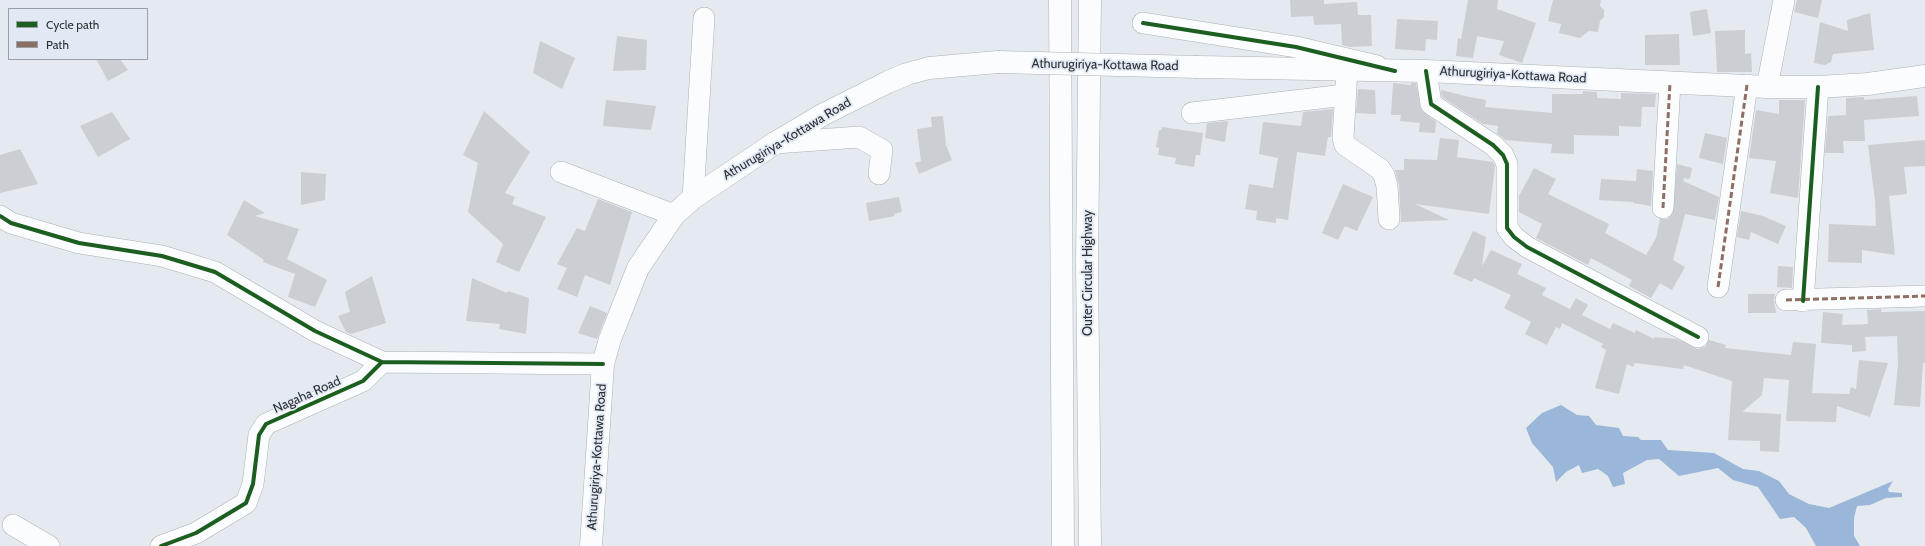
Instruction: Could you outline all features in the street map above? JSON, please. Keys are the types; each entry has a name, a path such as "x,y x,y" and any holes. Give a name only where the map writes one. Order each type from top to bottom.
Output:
{"main road":[{"name":"Outer Circular Highway","path":"1060,0 1063,546"},
{"name":"Outer Circular Highway","path":"1090,0 1087,262 1090,546"},
{"name":"Athurugiriya-Kottawa Road","path":"591,546 603,364 610,339 638,268 674,215 693,198 775,143 824,114 907,74 929,68 998,62 1395,70 1670,83 1818,87 1868,84 1925,76"}],"street":[{"path":"1718,286 1757,86 1784,0"},
{"path":"693,198 704,18"},
{"path":"1143,23 1296,47 1395,70"},
{"path":"1347,70 1342,132 1345,145 1380,169 1384,175 1387,186 1389,219"},
{"path":"1426,71 1431,104 1493,145 1503,155 1507,164 1507,228 1514,237 1527,247 1698,337"},
{"path":"1663,208 1670,83"},
{"path":"1818,87 1795,301 1925,296"},
{"path":"1192,113 1345,95"},
{"path":"775,143 859,137 882,150 879,174"},
{"path":"561,172 674,215"},
{"path":"0,216 11,223 79,243 162,256 215,272 315,331 382,362 603,364"},
{"name":"Nagaha Road","path":"162,546 196,532 246,503 253,484 259,435 266,424 363,380 382,362"},
{"path":"13,525 49,546"}],"water":[{"path":"1561,405 1577,415 1589,416 1596,425 1619,428 1623,436 1638,437 1641,440 1661,440 1668,450 1714,453 1743,469 1759,471 1779,481 1789,494 1809,504 1829,508 1893,481 1888,489 1889,492 1902,493 1902,497 1886,498 1870,505 1857,506 1854,518 1854,536 1860,546 1816,546 1806,528 1794,517 1780,519 1758,487 1733,480 1718,468 1679,476 1659,459 1647,460 1623,473 1625,484 1613,487 1608,476 1598,469 1582,473 1579,465 1566,472 1556,482 1553,467 1532,443 1526,428 1542,413"}],"building":[{"path":"1290,0 1324,0 1324,4 1357,2 1358,15 1371,15 1372,46 1350,47 1342,45 1341,24 1314,25 1313,16 1291,17"},
{"path":"1468,0 1498,0 1497,9 1536,23 1522,63 1499,55 1504,41 1477,36 1473,58 1456,56 1458,38 1461,39"},
{"path":"1553,0 1601,0 1600,6 1604,10 1604,17 1600,21 1598,32 1589,31 1580,38 1559,33 1561,24 1548,21"},
{"path":"1797,0 1822,0 1818,18 1794,12"},
{"path":"1707,9 1711,33 1693,36 1690,12"},
{"path":"1870,13 1874,50 1833,54 1831,62 1825,65 1814,63 1820,22 1848,31 1847,20"},
{"path":"1397,19 1438,21 1437,40 1426,39 1425,51 1395,49"},
{"path":"1745,30 1745,54 1751,53 1752,72 1717,72 1715,31"},
{"path":"1679,34 1680,65 1645,65 1645,35"},
{"path":"617,36 647,40 646,70 613,71"},
{"path":"540,41 575,58 562,89 533,73"},
{"path":"97,60 121,60 128,70 108,81"},
{"path":"1393,83 1411,85 1411,83 1416,83 1421,110 1436,122 1435,133 1419,132 1420,123 1400,121 1401,115 1391,115"},
{"path":"1358,89 1375,90 1376,114 1356,113"},
{"path":"1441,90 1486,100 1485,107 1552,113 1552,94 1583,94 1583,91 1597,92 1597,98 1621,99 1621,93 1656,94 1655,107 1642,107 1641,127 1619,126 1619,136 1574,135 1574,154 1551,153 1552,144 1505,140 1497,133 1498,126 1483,124 1442,97"},
{"path":"1917,96 1919,116 1864,120 1865,141 1843,141 1844,153 1825,153 1828,116 1846,115 1846,98 1864,97 1864,100"},
{"path":"606,100 656,106 651,130 603,126"},
{"path":"1779,100 1805,100 1798,198 1770,193 1776,161 1749,158 1756,110 1779,114"},
{"path":"1333,109 1331,137 1328,137 1325,156 1297,152 1288,220 1276,218 1276,223 1256,220 1257,211 1245,209 1249,184 1273,188 1278,158 1259,154 1263,122 1301,126 1303,112"},
{"path":"484,111 530,152 505,193 515,197 512,204 546,217 519,272 496,262 503,244 468,212 478,163 463,155"},
{"path":"112,112 130,139 98,157 80,126"},
{"path":"943,116 946,145 952,160 919,174 915,163 921,161 917,129 932,127 931,117"},
{"path":"1228,121 1225,142 1205,138 1207,123"},
{"path":"1162,127 1203,133 1200,155 1196,155 1194,167 1175,164 1176,158 1158,155 1159,148 1156,147 1159,130 1161,130"},
{"path":"1705,133 1727,138 1723,164 1699,158"},
{"path":"1440,138 1459,140 1457,157 1493,162 1495,166 1489,214 1415,204 1449,220 1401,222 1399,185 1395,170 1404,170 1404,159 1437,160"},
{"path":"1925,140 1925,166 1904,167 1907,194 1889,196 1895,255 1862,250 1862,263 1828,262 1829,224 1876,226 1875,201 1868,145"},
{"path":"20,149 38,184 0,193 0,155"},
{"path":"1677,164 1692,168 1690,179 1684,178 1683,181 1719,197 1715,220 1685,214 1673,260 1685,267 1672,290 1660,283 1651,298 1629,286 1632,280 1591,258 1588,265 1536,238 1542,224 1519,212 1519,196 1534,168 1556,179 1548,194 1609,224 1605,233 1646,255 1656,238 1660,219 1668,219 1673,214"},
{"path":"1637,169 1653,171 1651,206 1633,202 1599,200 1601,179 1636,181"},
{"path":"301,172 326,174 325,200 301,205"},
{"path":"1343,184 1373,197 1357,231 1345,226 1338,240 1322,233"},
{"path":"899,197 902,212 894,214 895,216 869,221 866,203"},
{"path":"598,199 632,212 610,285 585,275 577,297 557,289 567,268 557,264 577,228 585,231"},
{"path":"244,200 265,213 255,216 299,229 287,259 327,280 315,307 288,297 295,274 263,262 264,260 227,235"},
{"path":"1741,211 1763,216 1786,226 1778,244 1751,232 1749,240 1737,237"},
{"path":"1473,231 1486,237 1482,266 1491,250 1522,264 1517,274 1546,288 1542,295 1570,309 1576,298 1588,305 1582,315 1610,329 1613,323 1635,333 1636,330 1654,339 1654,337 1677,339 1698,349 1705,347 1709,340 1726,345 1725,348 1791,355 1793,342 1816,344 1812,393 1849,394 1851,387 1856,389 1859,360 1888,363 1870,417 1837,406 1836,422 1786,421 1789,380 1764,378 1762,395 1742,412 1781,414 1779,452 1760,451 1760,441 1728,440 1732,381 1684,365 1683,369 1635,363 1633,367 1627,364 1619,394 1595,388 1606,350 1601,347 1603,344 1562,323 1560,329 1556,327 1547,345 1525,334 1531,322 1504,308 1511,295 1474,278 1472,282 1453,274"},
{"path":"1778,266 1793,267 1792,288 1777,287"},
{"path":"372,276 386,323 351,334 346,332 338,316 350,312 345,292"},
{"path":"472,278 507,293 508,291 529,298 526,334 499,329 500,324 466,321"},
{"path":"1748,294 1775,294 1774,300 1776,313 1748,313"},
{"path":"590,306 607,313 597,339 578,333"},
{"path":"1881,309 1881,312 1925,311 1925,363 1923,363 1920,407 1894,405 1898,364 1897,336 1865,337 1866,351 1852,352 1852,345 1821,343 1823,312 1843,314 1842,325 1868,324 1867,310"}],"marked path":[{"path":"1663,208 1670,83"},
{"path":"1718,287 1747,85"},
{"path":"1786,300 1925,296"}],"cycle path":[{"path":"1143,23 1296,47 1395,71"},
{"path":"1426,71 1431,104 1493,145 1503,155 1507,164 1507,228 1514,237 1527,247 1698,337"},
{"path":"1803,301 1818,87"},
{"path":"0,216 11,223 79,243 162,256 215,272 315,331 382,362 603,364"},
{"path":"161,546 196,533 246,503 253,484 259,435 266,424 363,381 382,362"}]}
